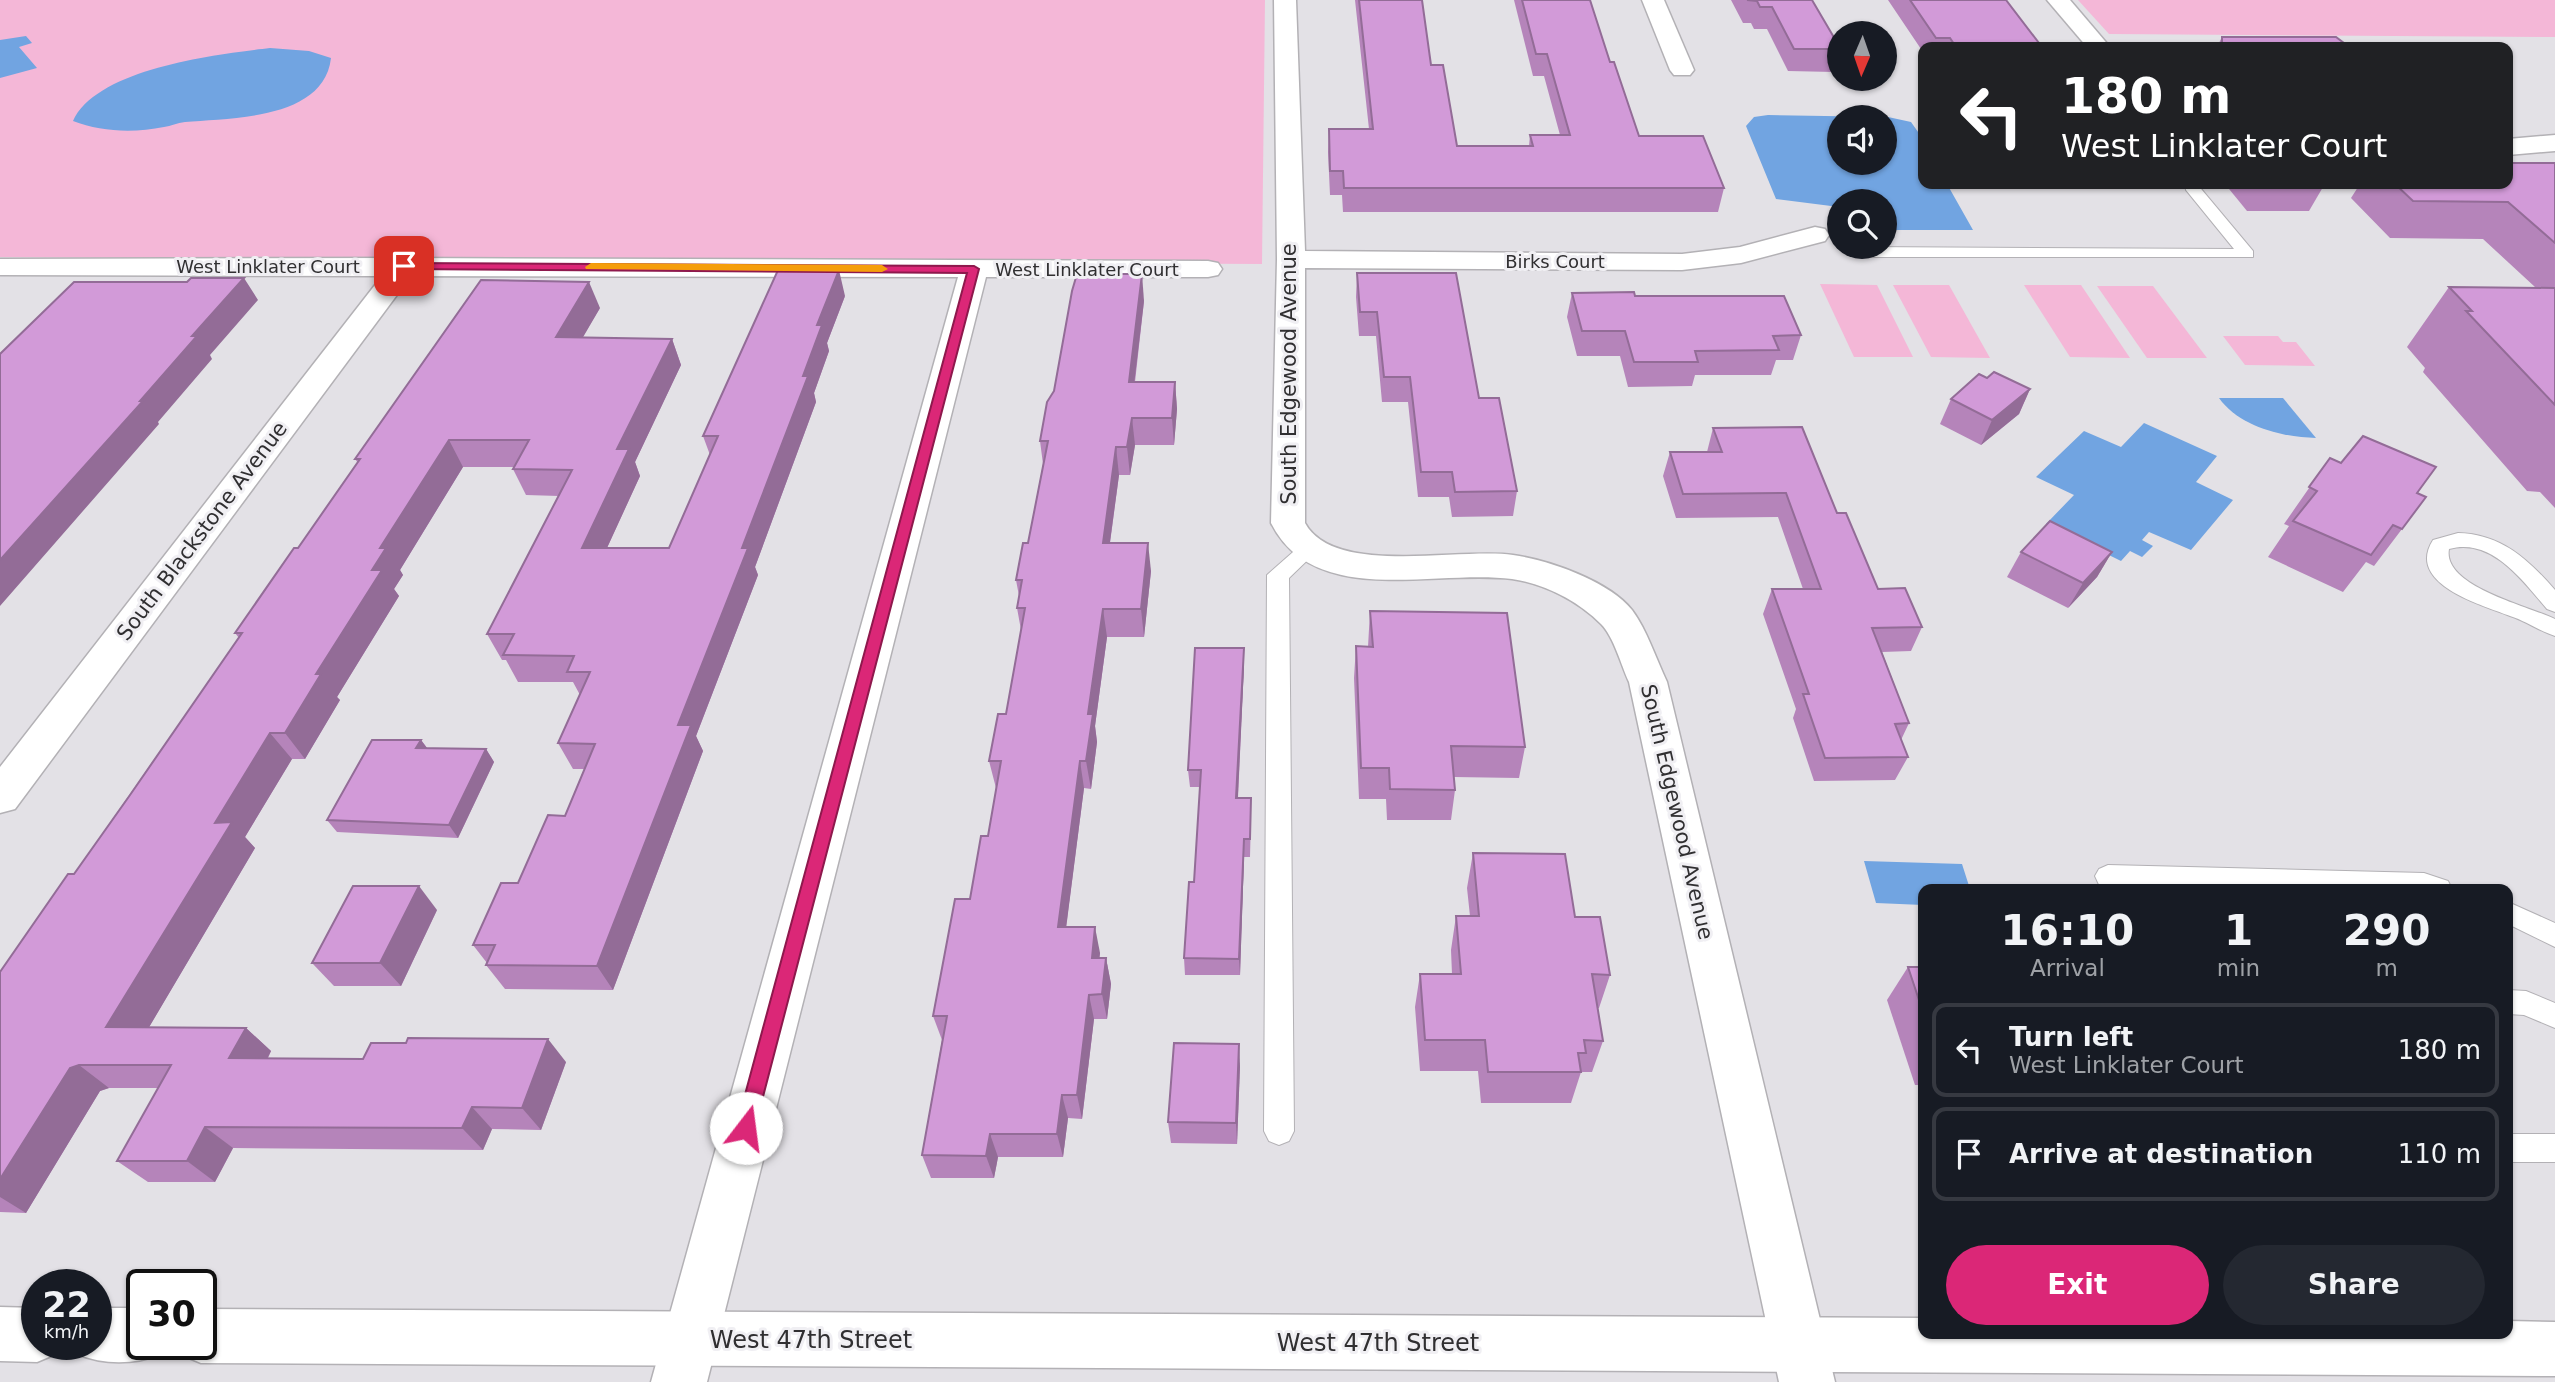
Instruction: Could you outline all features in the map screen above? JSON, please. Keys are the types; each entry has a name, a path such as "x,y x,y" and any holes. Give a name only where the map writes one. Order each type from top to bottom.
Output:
{"street":[{"name":"South Edgewood Avenue","path":"1285,0 1291,259 1289,523 1294,537 1308,550 1353,566 1513,567 1574,584 1618,618 1648,682 1803,1364"},
{"path":"1653,0 1682,70"},
{"path":"2058,0 2095,42"},
{"path":"2513,146 2555,143"},
{"name":"Birks Court","path":"1291,259 1682,262 1827,240"},
{"name":"South Blackstone Avenue","path":"0,797 404,266"},
{"name":"West Linklater Court","path":"0,267 1208,269"},
{"path":"684,1360 974,269"},
{"path":"0,1335 21,1335"},
{"name":"West 47th Street","path":"217,1337 684,1360 1803,1364 2555,1349"}],"lane":[{"path":"1897,252 2247,254 2193,189"},
{"path":"2555,604 2516,559 2491,545 2473,540 2453,539 2440,545 2435,555 2439,569 2454,585 2555,628"},
{"path":"1279,1131 1278,575 1308,550"},
{"path":"2112,884 2108,876 2424,884"},
{"path":"2513,915 2555,936"},
{"path":"2513,1002 2526,1003 2555,1016"},
{"path":"2513,1148 2555,1148"}],"shaded area":[{"path":"0,0 1265,0 1262,264 0,257"},
{"path":"2078,0 2555,0 2555,37 2109,34"},
{"path":"1820,284 1877,285 1913,357 1854,357"},
{"path":"1893,285 1949,285 1990,358 1931,357"},
{"path":"2024,285 2081,285 2130,358 2070,357"},
{"path":"2097,286 2153,286 2207,358 2147,358"},
{"path":"2223,336 2278,336 2283,342 2296,342 2315,366 2245,365"}],"water":[{"path":"26,36 32,43 19,47 37,68 0,78 0,40"},
{"path":"270,48 309,51 331,58 325,78 312,94 294,104 249,116 129,131 73,121 86,103 107,88 132,76 191,60"},
{"path":"1827,116 1827,175 1897,175 1897,119 1911,122 1918,132 1918,189 1950,189 1973,230 1897,230 1897,189 1827,189 1827,205 1776,199 1746,126 1754,117"},
{"path":"2219,398 2283,398 2316,438 2276,433 2250,423 2228,408"},
{"path":"2144,423 2217,456 2196,482 2233,500 2191,550 2149,532 2142,540 2153,546 2142,557 2130,551 2121,561 2046,524 2074,495 2036,477 2084,431 2121,447"},
{"path":"1864,861 1962,864 1968,884 1918,884 1918,905 1876,903"}],"building":[{"path":"1359,0 1422,0 1431,65 1443,65 1457,146 1533,146 1530,135 1570,135 1547,54 1536,54 1522,0 1590,0 1610,62 1614,62 1639,136 1703,136 1724,188 1344,188 1343,171 1330,171 1329,129 1373,129"},
{"path":"1747,0 1812,0 1827,26 1827,49 1794,49 1772,7 1760,7 1757,1"},
{"path":"1910,0 2006,0 2038,42 1953,42 1950,38 1936,38"},
{"path":"2222,37 2336,37 2343,42 2222,42"},
{"path":"2513,163 2555,163 2555,243 2508,202 2413,201 2400,189 2513,189"},
{"path":"778,270 839,270 817,325 822,325 803,376 808,376 742,548 748,548 678,725 691,725 597,966 486,965 495,945 473,945 501,883 518,883 548,815 565,816 595,744 558,743 590,672 567,672 574,656 503,655 514,634 487,634 572,470 513,469 529,440 449,440 380,548 386,548 372,570 382,570 316,674 321,674 285,733 270,733 215,823 232,822 106,1027 246,1028 229,1058 363,1059 371,1043 406,1043 408,1038 548,1039 522,1108 472,1107 462,1128 205,1127 187,1161 117,1161 171,1065 79,1065 70,1068 0,1179 0,972 68,874 74,874 130,795 242,633 235,633 294,548 298,548 360,459 355,459 481,280 589,282 556,337 672,339 617,449 629,449 582,548 669,548 718,436 703,436"},
{"path":"1357,273 1456,273 1479,398 1499,398 1517,491 1455,492 1452,472 1421,472 1410,377 1384,377 1377,312 1360,312"},
{"path":"1077,274 1142,274 1129,382 1175,382 1172,418 1132,418 1127,447 1116,447 1103,543 1148,543 1141,609 1103,609 1088,714 1093,714 1086,761 1080,761 1058,927 1095,927 1092,958 1106,958 1102,994 1089,995 1077,1095 1062,1095 1057,1134 990,1134 986,1156 922,1155 947,1016 933,1016 955,899 970,899 981,836 988,836 1001,761 989,761 998,714 1006,714 1025,608 1017,608 1022,580 1016,580 1023,543 1028,543 1048,441 1040,441 1047,402 1054,391"},
{"path":"191,278 244,278 192,336 197,336 140,401 143,401 0,560 0,354 74,282 187,282"},
{"path":"2449,287 2555,288 2555,405 2466,311 2472,311"},
{"path":"1634,292 1635,296 1784,296 1801,335 1773,336 1779,350 1695,351 1698,362 1634,362 1625,331 1582,331 1572,293"},
{"path":"1994,372 2030,389 1992,420 1951,399 1979,374 1987,378"},
{"path":"1802,427 1837,513 1846,513 1878,589 1905,588 1922,627 1872,628 1909,723 1895,724 1908,757 1825,758 1803,694 1809,694 1772,589 1821,589 1786,493 1683,494 1670,452 1722,452 1713,428"},
{"path":"2363,436 2436,467 2417,493 2426,497 2402,529 2393,525 2371,555 2293,521 2317,491 2309,487 2330,458 2341,463"},
{"path":"2050,521 2112,552 2083,583 2021,552"},
{"path":"1370,611 1507,613 1525,747 1451,746 1455,790 1390,789 1389,768 1361,768 1356,646 1373,647"},
{"path":"1195,648 1244,648 1236,798 1251,798 1250,839 1244,839 1239,959 1184,958 1189,882 1194,882 1201,770 1188,770"},
{"path":"372,740 421,740 416,748 486,749 449,825 327,820"},
{"path":"1473,853 1565,854 1575,917 1600,917 1610,975 1592,974 1603,1041 1584,1040 1586,1053 1578,1053 1581,1072 1488,1072 1485,1040 1425,1040 1420,974 1461,974 1456,916 1479,916"},
{"path":"353,886 419,886 380,963 312,963"},
{"path":"1908,967 1918,967 1918,997"},
{"path":"1174,1043 1239,1044 1236,1123 1168,1122"}],"slow traffic":[{"path":"591,267 882,269"}],"route":[{"path":"404,266 974,269 746,1128"}]}
